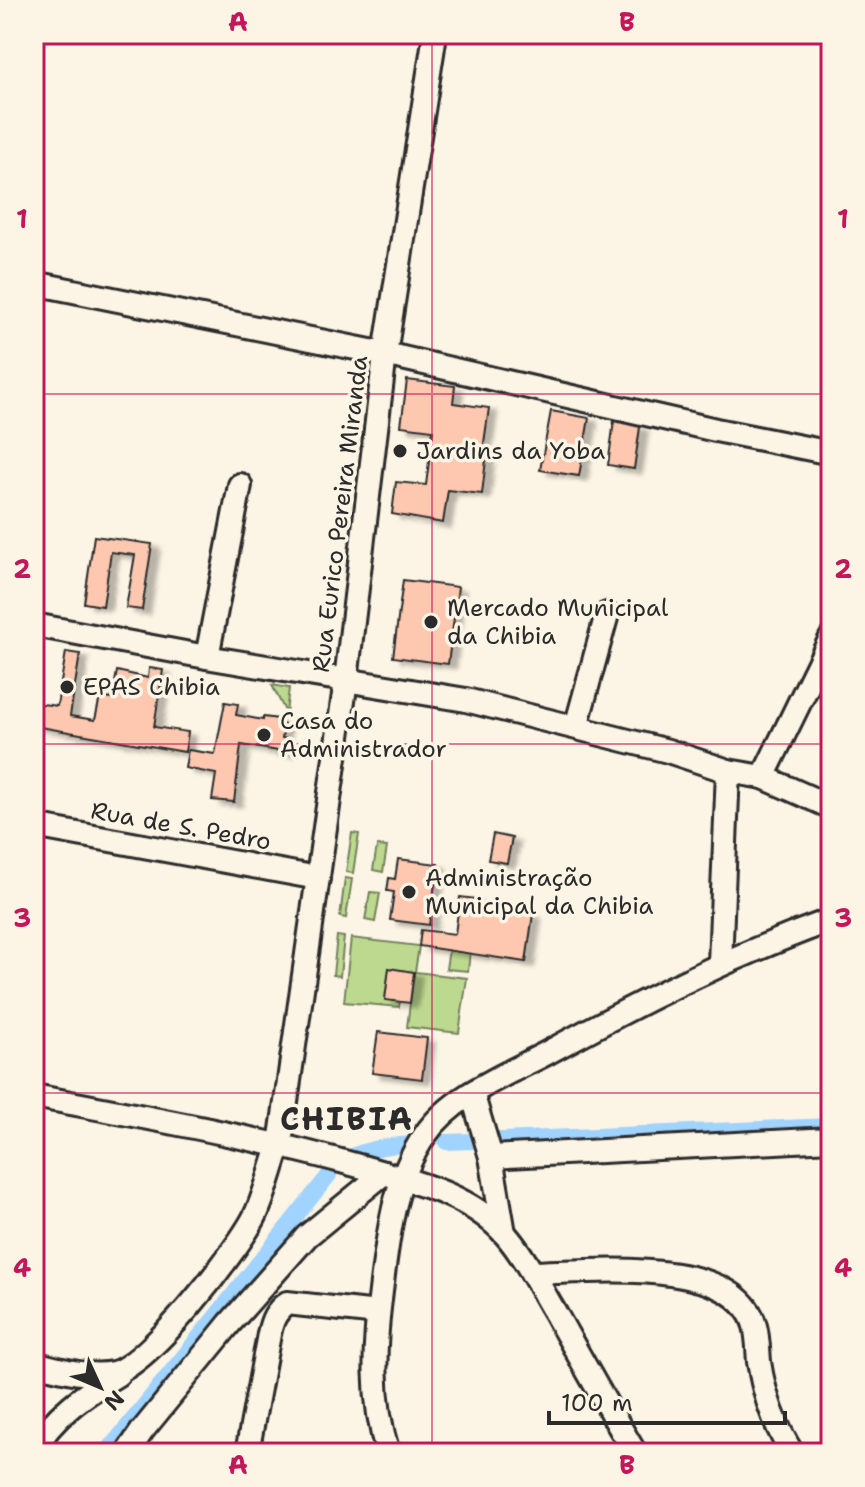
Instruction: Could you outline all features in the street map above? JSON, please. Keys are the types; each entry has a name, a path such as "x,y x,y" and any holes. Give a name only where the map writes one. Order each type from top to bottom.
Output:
{"street":[{"name":"Rua Eurico Pereira Miranda","path":"34,1450 74,1403 141,1357 213,1278 256,1214 280,1144 346,680 385,354 435,34"},
{"path":"34,283 385,354 716,430 831,453"},
{"path":"207,657 240,485"},
{"path":"576,727 607,614"},
{"path":"34,625 434,694 668,751 728,771 763,777 831,807"},
{"path":"763,777 831,638"},
{"path":"720,963 728,771"},
{"name":"Rua de S. Pedro","path":"34,826 318,878"},
{"path":"127,1453 230,1323 307,1236 393,1176 428,1131 472,1093 720,963 831,920"},
{"path":"472,1093 491,1157 504,1233"},
{"path":"34,1096 280,1144 443,1192 504,1233 532,1273 635,1453"},
{"path":"491,1157 831,1139"},
{"path":"388,1453 376,1401 374,1360 393,1176"},
{"path":"532,1273 670,1272 722,1286 744,1308 755,1326 767,1404 792,1453"},
{"path":"247,1453 269,1334 279,1309 287,1303 378,1313"},
{"path":"34,1363 92,1374 125,1369"}],"green space":[{"path":"272,685 289,688 286,713"},
{"path":"352,833 359,834 353,873 346,872"},
{"path":"377,846 387,847 383,872 373,870"},
{"path":"345,878 352,879 346,918 340,917"},
{"path":"370,892 380,893 375,922 365,920"},
{"path":"337,936 344,937 340,976 333,975"},
{"path":"351,938 419,946 415,972 467,978 459,1033 407,1027 414,972 389,969 385,999 400,1001 399,1007 344,1002"},
{"path":"449,949 470,952 468,971 446,969"}],"building":[{"path":"407,380 455,386 453,403 489,408 483,450 487,451 482,494 448,490 443,523 392,514 396,482 426,485 433,430 401,426"},
{"path":"551,411 589,418 579,476 540,470"},
{"path":"614,421 640,427 634,469 608,465"},
{"path":"94,536 152,544 142,610 126,608 135,555 111,552 103,606 84,603"},
{"path":"403,580 458,587 448,664 393,657"},
{"name":"EPAS Chibia","path":"66,652 80,654 70,716 95,720 100,697 112,699 117,671 148,678 149,668 163,670 154,727 188,732 185,752 34,726 34,703 57,706"},
{"path":"225,702 238,704 236,715 263,720 263,717 278,719 284,725 282,738 287,739 285,752 241,745 234,802 212,800 216,774 185,768 188,750 215,754"},
{"path":"493,834 512,838 507,863 488,860"},
{"name":"Administração Municipal da Chibia","path":"398,859 438,864 429,925 390,920 394,892 387,891 389,878 395,879"},
{"path":"460,897 477,899 476,906 533,914 526,962 419,946 421,930 455,934"},
{"path":"389,968 414,972 410,1003 385,1000"},
{"path":"378,1032 427,1038 422,1079 372,1073"}],"waterway":[{"path":"501,1140 831,1126"},
{"path":"446,1142 474,1141"},
{"path":"346,1159 379,1148 413,1144"},
{"path":"106,1453 329,1175"}],"place":[{"name":"Jardins da Yoba","path":"400,451"},
{"name":"Mercado Municipal da Chibia","path":"431,622"},
{"name":"EPAS Chibia","path":"67,687"},
{"name":"Casa do Administrador","path":"264,735"},
{"name":"Administração Municipal da Chibia","path":"409,892"}],"district":[{"name":"CHIBIA","path":"347,1119"}]}
